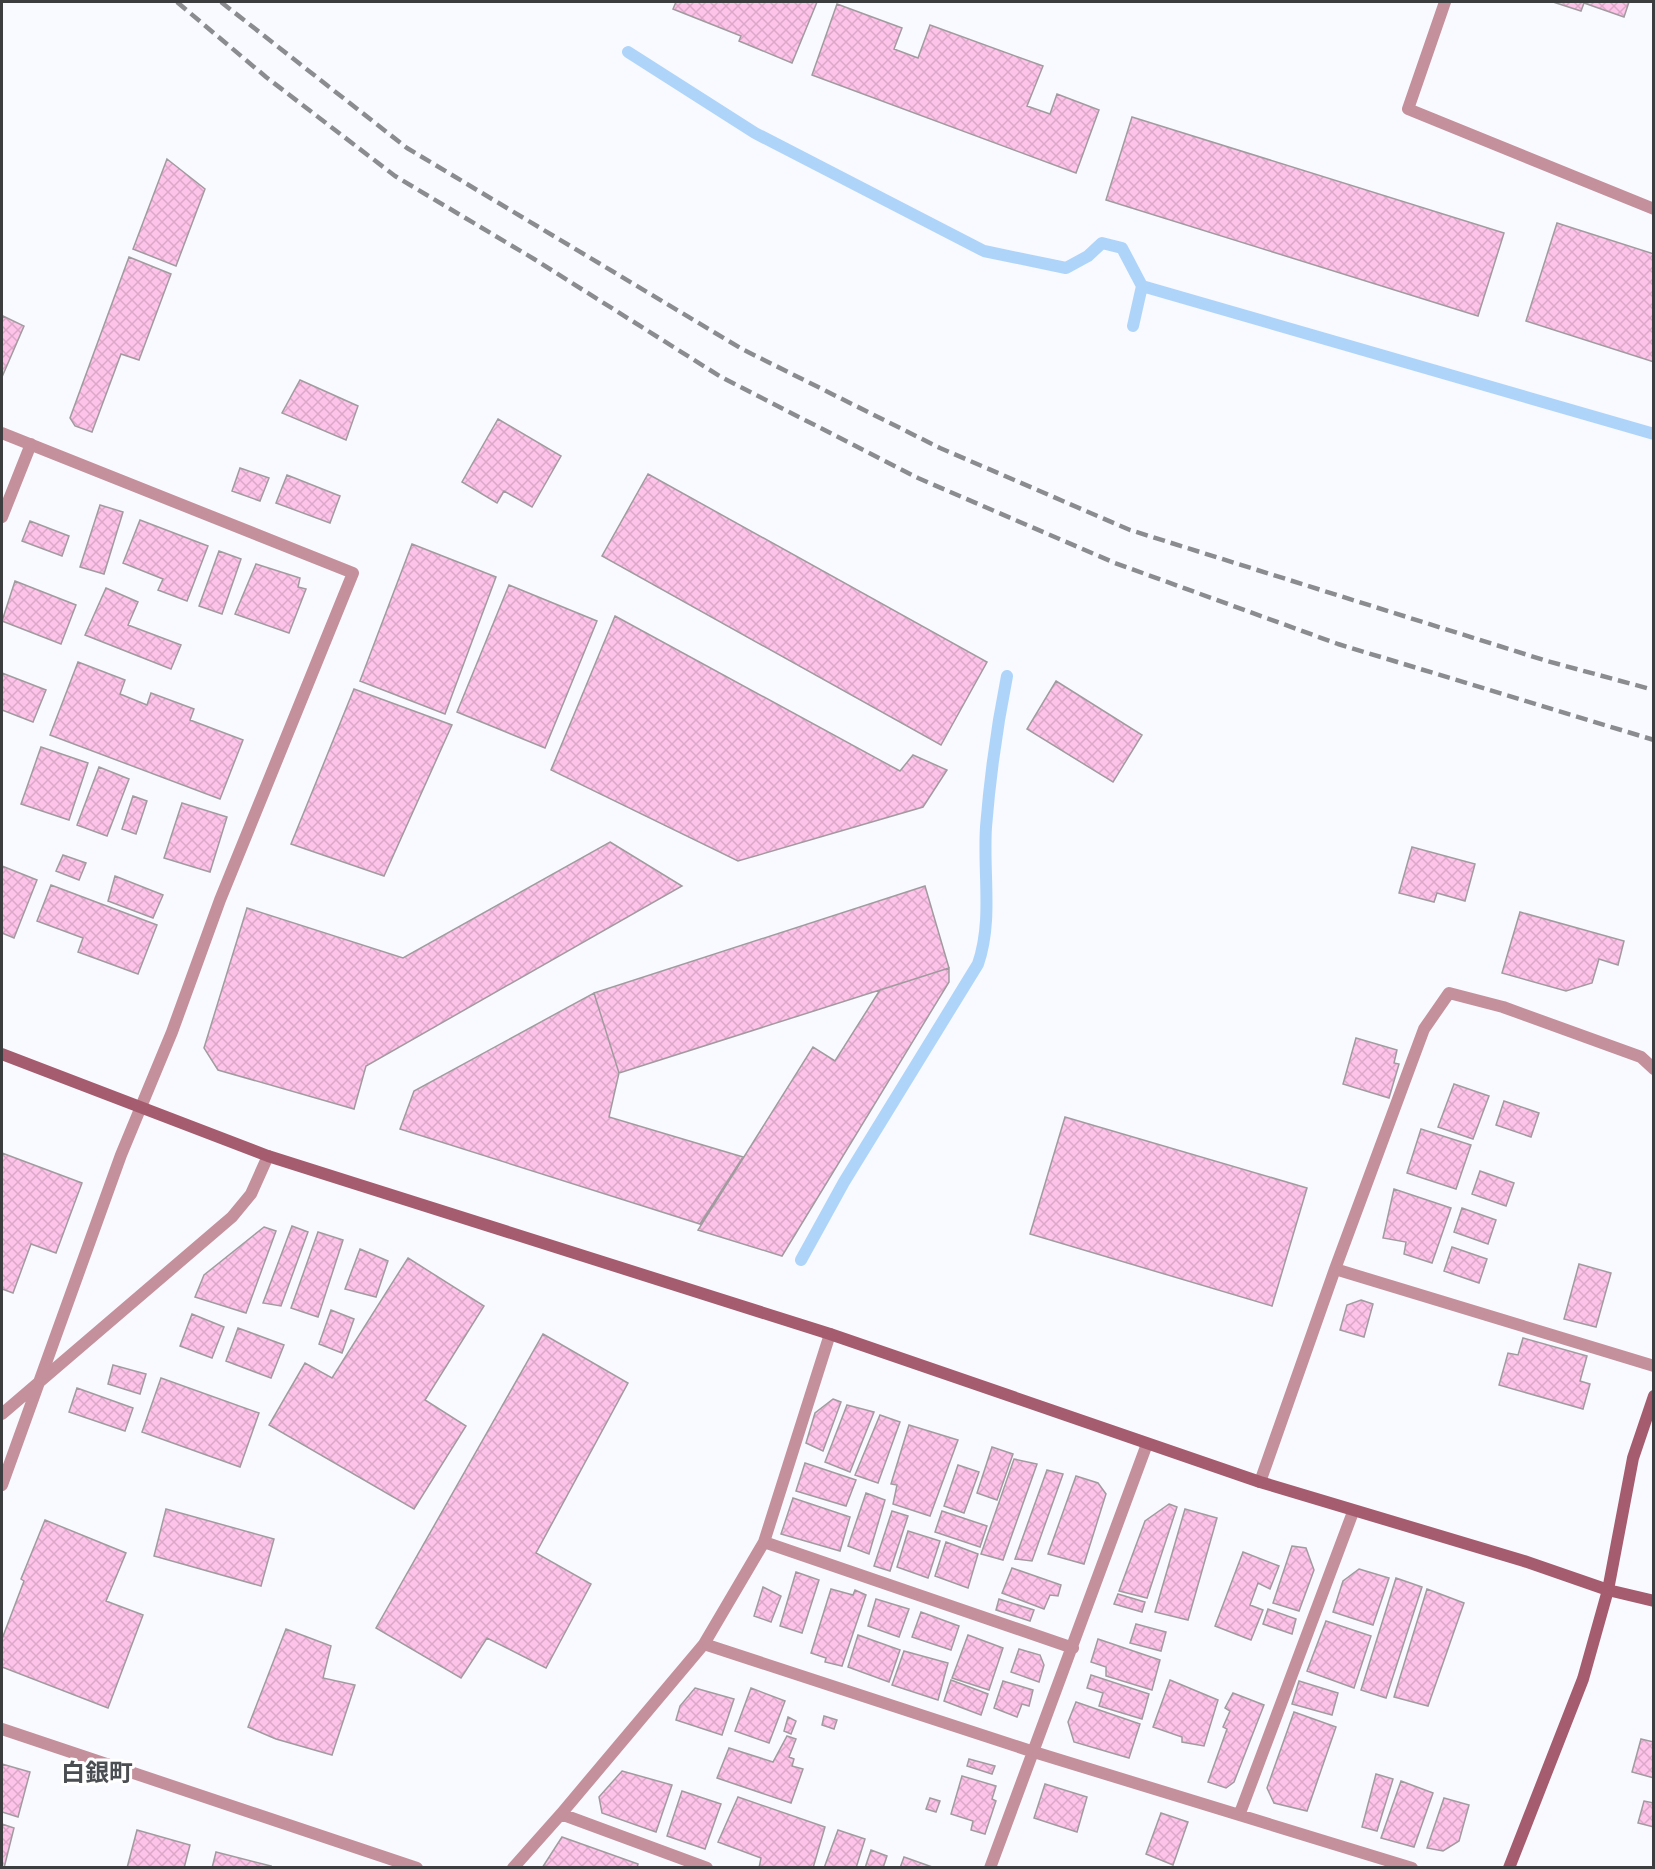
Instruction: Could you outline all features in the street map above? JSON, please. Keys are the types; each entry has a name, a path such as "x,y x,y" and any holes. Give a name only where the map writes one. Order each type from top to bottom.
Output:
{"street":[{"path":"1445,2 1408,109 1653,209"},
{"path":"2,433 353,573 220,900 141,1110 121,1155 2,1485"},
{"path":"2,517 31,444"},
{"path":"1260,1482 1335,1269 1425,1029 1449,993 1503,1007 1641,1057 1653,1069"},
{"path":"2,1054 141,1110 268,1156 830,1334 1147,1444 1353,1512 1524,1561 1608,1590 1653,1601"},
{"path":"2,1414 232,1217 251,1194 268,1156"},
{"path":"1335,1269 1653,1366"},
{"path":"513,1868 704,1644 764,1542 830,1334"},
{"path":"1510,1867 1583,1678 1608,1590 1633,1458 1653,1396"},
{"path":"990,1868 1147,1444"},
{"path":"1240,1813 1353,1512"},
{"path":"764,1542 1073,1647"},
{"path":"704,1644 1034,1752 1240,1813 1412,1868"},
{"path":"2,1729 417,1868"},
{"path":"561,1814 707,1868"}],"building":[{"path":"676,2 817,2 792,63 739,41 741,36 673,9"},
{"path":"1553,2 1629,2 1624,17 1584,3 1581,11"},
{"path":"837,4 902,28 894,49 918,58 930,25 1043,66 1027,106 1050,114 1057,94 1099,110 1076,173 812,75"},
{"path":"1132,117 1504,233 1478,316 1106,200"},
{"path":"167,159 205,189 176,266 133,249"},
{"path":"1557,223 1654,254 1654,362 1526,321"},
{"path":"129,257 171,274 139,360 121,354 92,432 75,426 70,418"},
{"path":"3,316 24,326 2,377 2,320"},
{"path":"300,380 358,406 346,440 282,413"},
{"path":"498,419 561,456 532,507 504,491 497,503 462,482"},
{"path":"240,468 269,478 260,501 232,491"},
{"path":"648,474 987,662 941,745 602,556"},
{"path":"287,475 340,496 330,523 276,503"},
{"path":"100,505 123,512 104,574 80,567"},
{"path":"140,520 208,546 187,601 158,590 163,579 123,563"},
{"path":"30,521 69,536 62,556 22,541"},
{"path":"412,544 496,577 445,714 360,681"},
{"path":"219,551 241,559 222,614 199,606"},
{"path":"256,564 300,578 298,587 306,589 289,633 235,614"},
{"path":"15,581 76,605 61,644 2,621"},
{"path":"509,585 597,621 545,748 457,712"},
{"path":"106,588 138,602 128,625 181,645 171,669 85,635"},
{"path":"615,616 900,771 913,755 947,770 923,807 738,861 551,770"},
{"path":"78,662 125,680 120,694 147,705 151,693 194,709 190,720 243,740 220,799 50,735"},
{"path":"2,673 46,690 33,722 2,710"},
{"path":"1056,681 1142,735 1113,782 1027,729"},
{"path":"354,689 452,725 384,876 291,844"},
{"path":"41,747 88,763 69,820 21,804"},
{"path":"99,767 129,779 107,836 77,825"},
{"path":"133,796 147,801 136,834 122,829"},
{"path":"182,803 227,817 210,872 164,858"},
{"path":"610,842 682,886 366,1066 354,1109 218,1070 204,1048 247,908 403,958"},
{"path":"1412,847 1475,864 1465,901 1437,893 1434,902 1399,893"},
{"path":"63,855 86,863 79,880 56,871"},
{"path":"2,866 37,880 14,938 2,933"},
{"path":"115,876 163,895 153,918 108,901"},
{"path":"51,885 157,925 138,974 78,952 83,938 37,921"},
{"path":"925,886 949,968 619,1073 594,993"},
{"path":"1520,912 1624,941 1618,965 1599,959 1592,983 1566,991 1502,973"},
{"path":"949,968 949,982 782,1256 698,1230 813,1047 835,1061 880,990"},
{"path":"594,993 619,1073 609,1117 743,1157 700,1224 400,1129 414,1091"},
{"path":"1356,1038 1397,1050 1394,1063 1399,1064 1389,1098 1343,1084"},
{"path":"1454,1084 1489,1096 1473,1139 1438,1127"},
{"path":"1504,1101 1539,1113 1531,1137 1496,1125"},
{"path":"1065,1117 1307,1188 1272,1306 1030,1234"},
{"path":"1421,1129 1471,1145 1456,1189 1407,1173"},
{"path":"2,1153 82,1183 56,1253 31,1244 13,1293 2,1289"},
{"path":"1480,1171 1514,1183 1506,1206 1472,1194"},
{"path":"1394,1189 1451,1208 1432,1263 1404,1254 1406,1242 1383,1238"},
{"path":"1462,1208 1496,1220 1488,1244 1454,1232"},
{"path":"292,1226 308,1232 281,1306 263,1303"},
{"path":"264,1227 276,1231 246,1313 195,1297 204,1275"},
{"path":"318,1232 343,1240 318,1317 291,1308"},
{"path":"1452,1247 1487,1259 1479,1283 1444,1271"},
{"path":"360,1249 388,1261 376,1297 345,1289"},
{"path":"408,1258 484,1306 425,1400 466,1426 414,1509 269,1425 305,1363 332,1378"},
{"path":"1579,1264 1611,1273 1596,1327 1564,1319"},
{"path":"1361,1300 1373,1304 1364,1337 1340,1330 1347,1305"},
{"path":"331,1310 354,1319 342,1353 319,1344"},
{"path":"192,1314 224,1327 212,1358 180,1346"},
{"path":"238,1328 284,1345 271,1378 226,1361"},
{"path":"543,1334 628,1383 536,1553 591,1584 546,1668 487,1638 461,1678 376,1628"},
{"path":"1523,1338 1587,1356 1580,1381 1590,1384 1583,1409 1499,1385 1508,1353 1518,1355"},
{"path":"113,1365 146,1374 140,1394 108,1384"},
{"path":"161,1378 259,1413 240,1467 142,1432"},
{"path":"77,1388 133,1408 125,1431 69,1412"},
{"path":"833,1399 841,1402 823,1451 806,1443 815,1413"},
{"path":"847,1405 874,1412 850,1472 825,1462"},
{"path":"880,1415 900,1422 878,1483 855,1475"},
{"path":"909,1425 958,1440 930,1516 893,1504 897,1485 891,1484"},
{"path":"992,1447 1013,1454 997,1500 977,1493"},
{"path":"1014,1459 1037,1464 1003,1560 981,1554"},
{"path":"805,1463 856,1480 846,1506 796,1491"},
{"path":"958,1465 979,1472 964,1513 944,1506"},
{"path":"1047,1470 1063,1474 1032,1561 1015,1559"},
{"path":"1076,1476 1098,1483 1106,1494 1084,1564 1048,1554"},
{"path":"866,1493 885,1500 869,1554 848,1546"},
{"path":"793,1498 850,1517 840,1551 781,1534"},
{"path":"1169,1504 1177,1507 1147,1598 1119,1591 1145,1521"},
{"path":"166,1509 274,1539 261,1586 154,1556"},
{"path":"1185,1509 1217,1518 1188,1620 1155,1612"},
{"path":"892,1511 908,1516 890,1571 874,1566"},
{"path":"942,1511 987,1526 980,1547 935,1532"},
{"path":"45,1520 126,1553 106,1601 143,1615 108,1708 2,1667 2,1639 24,1581 21,1579"},
{"path":"908,1531 940,1541 928,1578 897,1567"},
{"path":"946,1542 978,1554 968,1588 935,1576"},
{"path":"1292,1546 1306,1548 1314,1570 1299,1611 1273,1603"},
{"path":"1243,1552 1279,1566 1270,1589 1258,1583 1250,1605 1263,1610 1251,1640 1215,1626"},
{"path":"1012,1568 1061,1585 1058,1596 1050,1595 1044,1609 1002,1593"},
{"path":"1359,1569 1389,1578 1373,1625 1333,1612 1343,1581"},
{"path":"796,1572 819,1580 802,1633 780,1626"},
{"path":"1396,1578 1422,1587 1386,1698 1361,1690"},
{"path":"763,1587 781,1596 771,1622 754,1616"},
{"path":"831,1589 853,1595 855,1590 866,1595 842,1666 825,1662 826,1658 811,1653"},
{"path":"1427,1589 1464,1603 1428,1706 1394,1697"},
{"path":"1118,1594 1145,1602 1142,1612 1114,1604"},
{"path":"876,1599 909,1609 899,1637 868,1626"},
{"path":"999,1599 1034,1610 1030,1621 996,1610"},
{"path":"1268,1609 1296,1619 1292,1634 1263,1624"},
{"path":"921,1612 959,1626 951,1650 912,1637"},
{"path":"1326,1621 1371,1636 1354,1688 1307,1671"},
{"path":"1136,1624 1166,1632 1161,1651 1130,1643"},
{"path":"286,1629 331,1646 323,1678 355,1685 332,1755 276,1739 248,1727"},
{"path":"858,1635 900,1650 889,1682 848,1667"},
{"path":"968,1635 1003,1648 989,1690 952,1678"},
{"path":"1098,1639 1160,1660 1152,1690 1106,1676 1106,1667 1091,1662"},
{"path":"1019,1649 1040,1655 1044,1665 1039,1682 1011,1672"},
{"path":"904,1651 948,1663 938,1700 892,1685"},
{"path":"1091,1675 1149,1694 1142,1719 1099,1706 1103,1693 1087,1688"},
{"path":"951,1680 988,1694 981,1715 944,1701"},
{"path":"1170,1680 1218,1700 1204,1746 1182,1742 1182,1737 1153,1727"},
{"path":"1003,1681 1033,1690 1029,1706 1022,1704 1017,1717 994,1708"},
{"path":"1299,1681 1338,1693 1332,1715 1292,1704"},
{"path":"695,1688 734,1699 722,1735 676,1720 680,1706"},
{"path":"751,1688 785,1701 769,1743 735,1731"},
{"path":"1233,1693 1264,1705 1234,1782 1226,1788 1208,1782 1227,1729 1223,1727 1230,1711 1225,1708"},
{"path":"1076,1702 1140,1724 1129,1758 1074,1742 1068,1722"},
{"path":"1294,1712 1336,1727 1307,1811 1274,1803 1267,1788"},
{"path":"824,1716 837,1720 834,1729 822,1725"},
{"path":"788,1717 796,1721 791,1734 784,1731"},
{"path":"787,1736 796,1739 789,1757 794,1759 792,1766 803,1769 791,1803 717,1778 729,1748 773,1762"},
{"path":"1641,1739 1654,1742 1654,1778 1632,1772"},
{"path":"969,1759 995,1766 992,1774 967,1766"},
{"path":"2,1764 30,1772 18,1817 2,1812"},
{"path":"622,1771 672,1785 656,1832 602,1813 599,1797"},
{"path":"1376,1774 1393,1779 1377,1831 1362,1827"},
{"path":"962,1776 996,1786 992,1799 996,1801 985,1834 971,1830 973,1821 951,1814"},
{"path":"1401,1781 1433,1793 1414,1847 1381,1838"},
{"path":"1045,1784 1087,1797 1077,1832 1034,1818"},
{"path":"682,1791 721,1804 705,1849 667,1836"},
{"path":"738,1797 825,1827 813,1868 759,1868 761,1858 718,1842"},
{"path":"930,1798 940,1801 936,1812 926,1809"},
{"path":"1444,1798 1469,1805 1459,1841 1443,1851 1427,1848"},
{"path":"1644,1801 1654,1803 1654,1827 1638,1823"},
{"path":"1161,1813 1188,1822 1173,1865 1146,1854"},
{"path":"2,1824 14,1828 4,1868 2,1868"},
{"path":"137,1830 190,1845 184,1868 127,1868"},
{"path":"838,1830 865,1839 856,1868 824,1868"},
{"path":"562,1837 638,1864 637,1868 542,1868"},
{"path":"871,1850 887,1856 883,1868 865,1868"},
{"path":"216,1852 271,1866 270,1868 212,1868"},
{"path":"904,1857 935,1868 900,1868"}],"waterway":[{"path":"628,52 755,133 984,251 1066,268 1088,256 1102,243 1122,248 1142,286 1133,326"},
{"path":"1142,286 1654,434"},
{"path":"801,1260 844,1182 978,964 983,948 986,914 986,827 997,733 1007,676"}],"railway":[{"path":"177,2 266,77 395,176 534,259 721,377 918,478 1115,563 1338,644 1654,740"},
{"path":"221,2 407,148 742,349 940,448 1130,530 1547,661 1654,690"}],"district":[{"name":"白銀町","path":"97,1773"}]}
